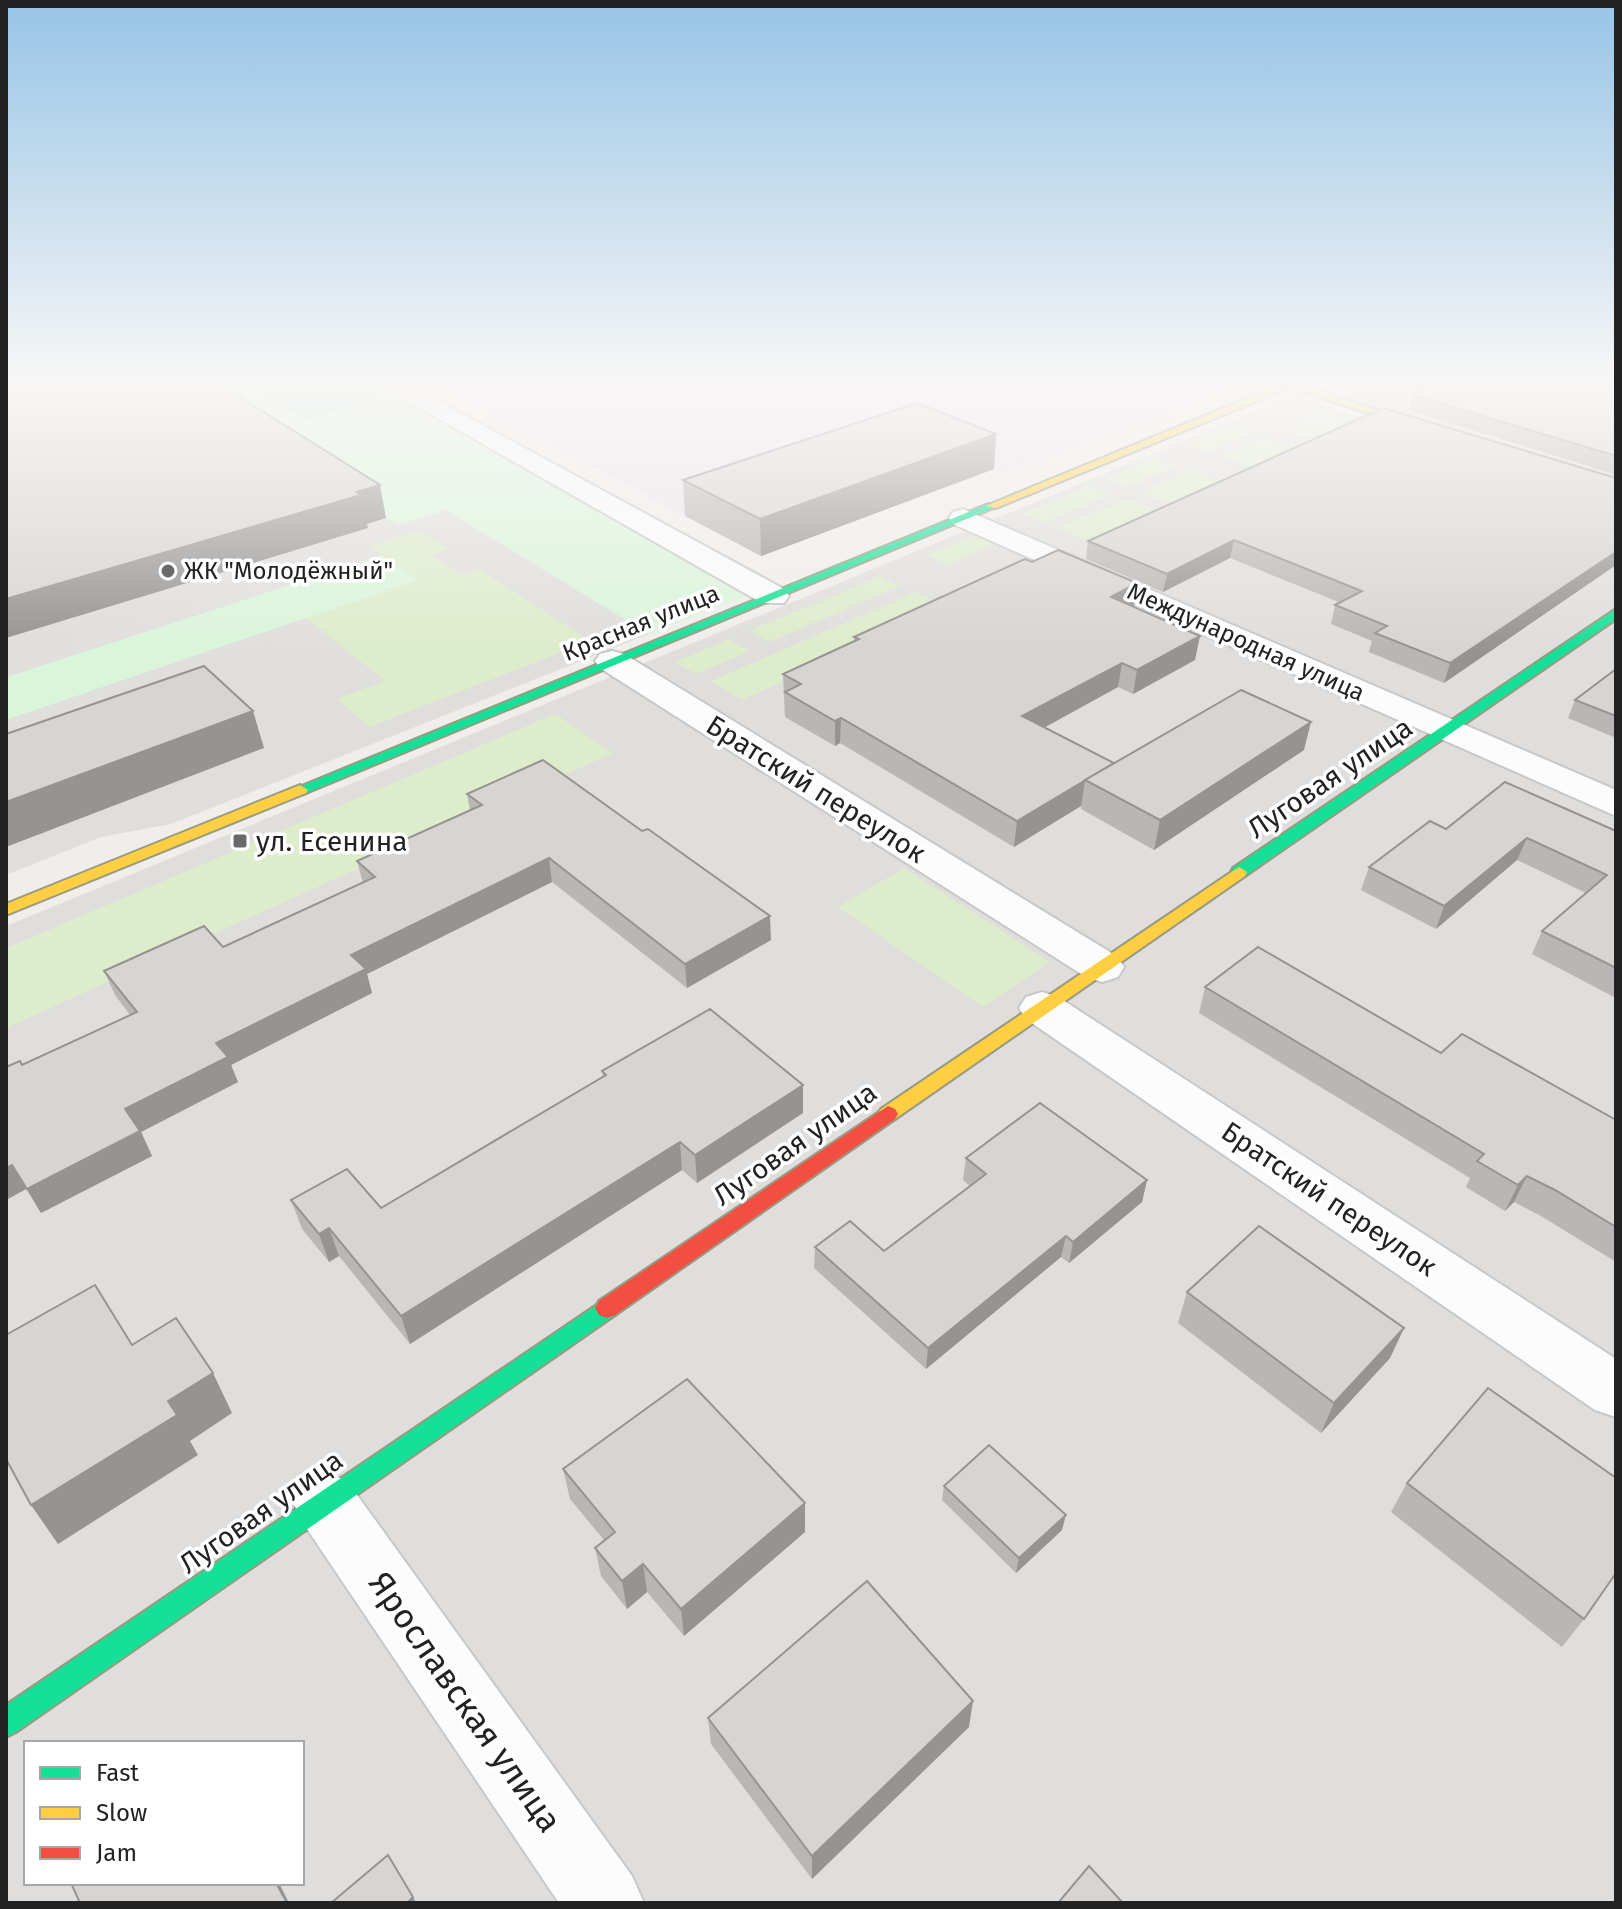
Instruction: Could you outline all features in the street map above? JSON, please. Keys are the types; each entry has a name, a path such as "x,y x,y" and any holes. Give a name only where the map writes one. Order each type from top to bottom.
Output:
{"street":[{"path":"547,471 773,596"},
{"name":"Красная улица","path":"6,910 1076,471"},
{"name":"Международная улица","path":"963,518 1616,804"},
{"name":"Луговая улица","path":"6,1722 1616,613"},
{"name":"Братский переулок","path":"612,661 1102,967"},
{"name":"Братский переулок","path":"1042,1008 1616,1391"},
{"name":"Ярославская улица","path":"325,1502 605,1903"}],"shaded area":[{"path":"6,471 315,471 397,525 446,510 649,634 171,824 101,837 6,875"},
{"path":"601,471 987,471 761,556"},
{"path":"1111,471 1531,471 1616,498 1616,1903 6,1903 6,926"},
{"path":"1590,471 1616,471 1616,479"},
{"path":"370,546 382,555 6,677 6,662"},
{"path":"306,618 377,675 329,693 270,644 6,735 6,720"}],"green space":[{"path":"315,471 526,471 749,595 649,634 446,510 397,525"},
{"path":"1124,471 1164,471 1127,487 1106,479"},
{"path":"1188,471 1222,482 1174,504 1141,492"},
{"path":"1090,486 1111,494 1044,523 1023,514"},
{"path":"1126,499 1159,511 1092,542 1058,528"},
{"path":"419,530 449,549 432,555 461,575 479,569 590,641 369,727 337,699 385,681 306,618 418,580 370,546"},
{"path":"979,533 1000,542 948,565 927,555"},
{"path":"382,555 419,580 6,720 6,677"},
{"path":"880,576 900,586 770,642 749,631"},
{"path":"915,592 946,607 742,700 711,681"},
{"path":"729,639 750,651 696,674 675,662"},
{"path":"555,714 613,753 6,1028 6,948"},
{"path":"904,868 1050,962 983,1007 838,907"}],"building":[{"path":"6,471 358,471 380,485 357,492 361,495 6,599"},
{"path":"710,471 893,471 760,519 683,480"},
{"path":"1243,471 1593,471 1616,478 1616,552 1450,663 1375,633 1387,626 1335,605 1362,591 1234,540 1167,574 1088,541"},
{"path":"1058,550 1137,583 1111,597 1200,636 1137,670 1122,663 1022,716 1114,763 1017,821 841,718 835,721 785,692 801,684 783,674 859,639 854,637 1025,559 1032,562"},
{"path":"204,666 253,711 6,802 6,734"},
{"path":"1616,669 1616,716 1575,700"},
{"path":"1241,690 1311,722 1160,820 1085,780"},
{"path":"543,760 642,831 648,829 770,916 685,964 549,858 351,955 366,969 216,1043 228,1057 125,1109 140,1131 27,1189 12,1165 6,1168 6,1067 20,1061 22,1065 137,1012 104,971 204,926 223,947 375,877 357,861 482,805 467,794"},
{"path":"1505,782 1616,831 1616,968 1542,931 1607,875 1527,838 1444,906 1369,867 1430,821 1446,829"},
{"path":"1258,947 1441,1053 1462,1034 1616,1120 1616,1227 1527,1176 1518,1185 1477,1161 1484,1154 1205,987"},
{"path":"710,1009 803,1085 695,1155 680,1142 401,1316 329,1228 319,1234 291,1200 347,1169 381,1208 606,1075 602,1071"},
{"path":"1040,1103 1147,1180 1073,1242 1066,1236 928,1348 815,1247 850,1221 884,1251 986,1174 966,1158"},
{"path":"1259,1226 1404,1328 1334,1403 1187,1292"},
{"path":"95,1285 132,1345 176,1318 213,1373 168,1401 177,1415 31,1505 6,1459 6,1335"},
{"path":"687,1379 805,1503 681,1609 643,1564 622,1581 595,1548 615,1532 563,1469"},
{"path":"1488,1388 1616,1478 1616,1573 1584,1619 1407,1483"},
{"path":"989,1445 1066,1515 1019,1558 944,1486"},
{"path":"867,1581 973,1701 812,1856 708,1718"},
{"path":"388,1855 413,1897 407,1903 331,1903"},
{"path":"1089,1866 1123,1903 1058,1903"},
{"path":"72,1885 277,1885 287,1903 80,1903"}],"traffic: fast":[{"path":"300,790 992,506"},
{"path":"1239,872 1616,613"},
{"path":"6,1722 607,1308"}],"traffic: slow":[{"path":"992,506 1077,471"},
{"path":"6,910 300,790"},
{"path":"888,1114 1239,872"}],"traffic: jam":[{"path":"607,1308 888,1114"}],"place":[{"name":"ЖК \"Молодёжный\"","path":"168,571"},
{"name":"ул. Есенина","path":"240,841"}]}
